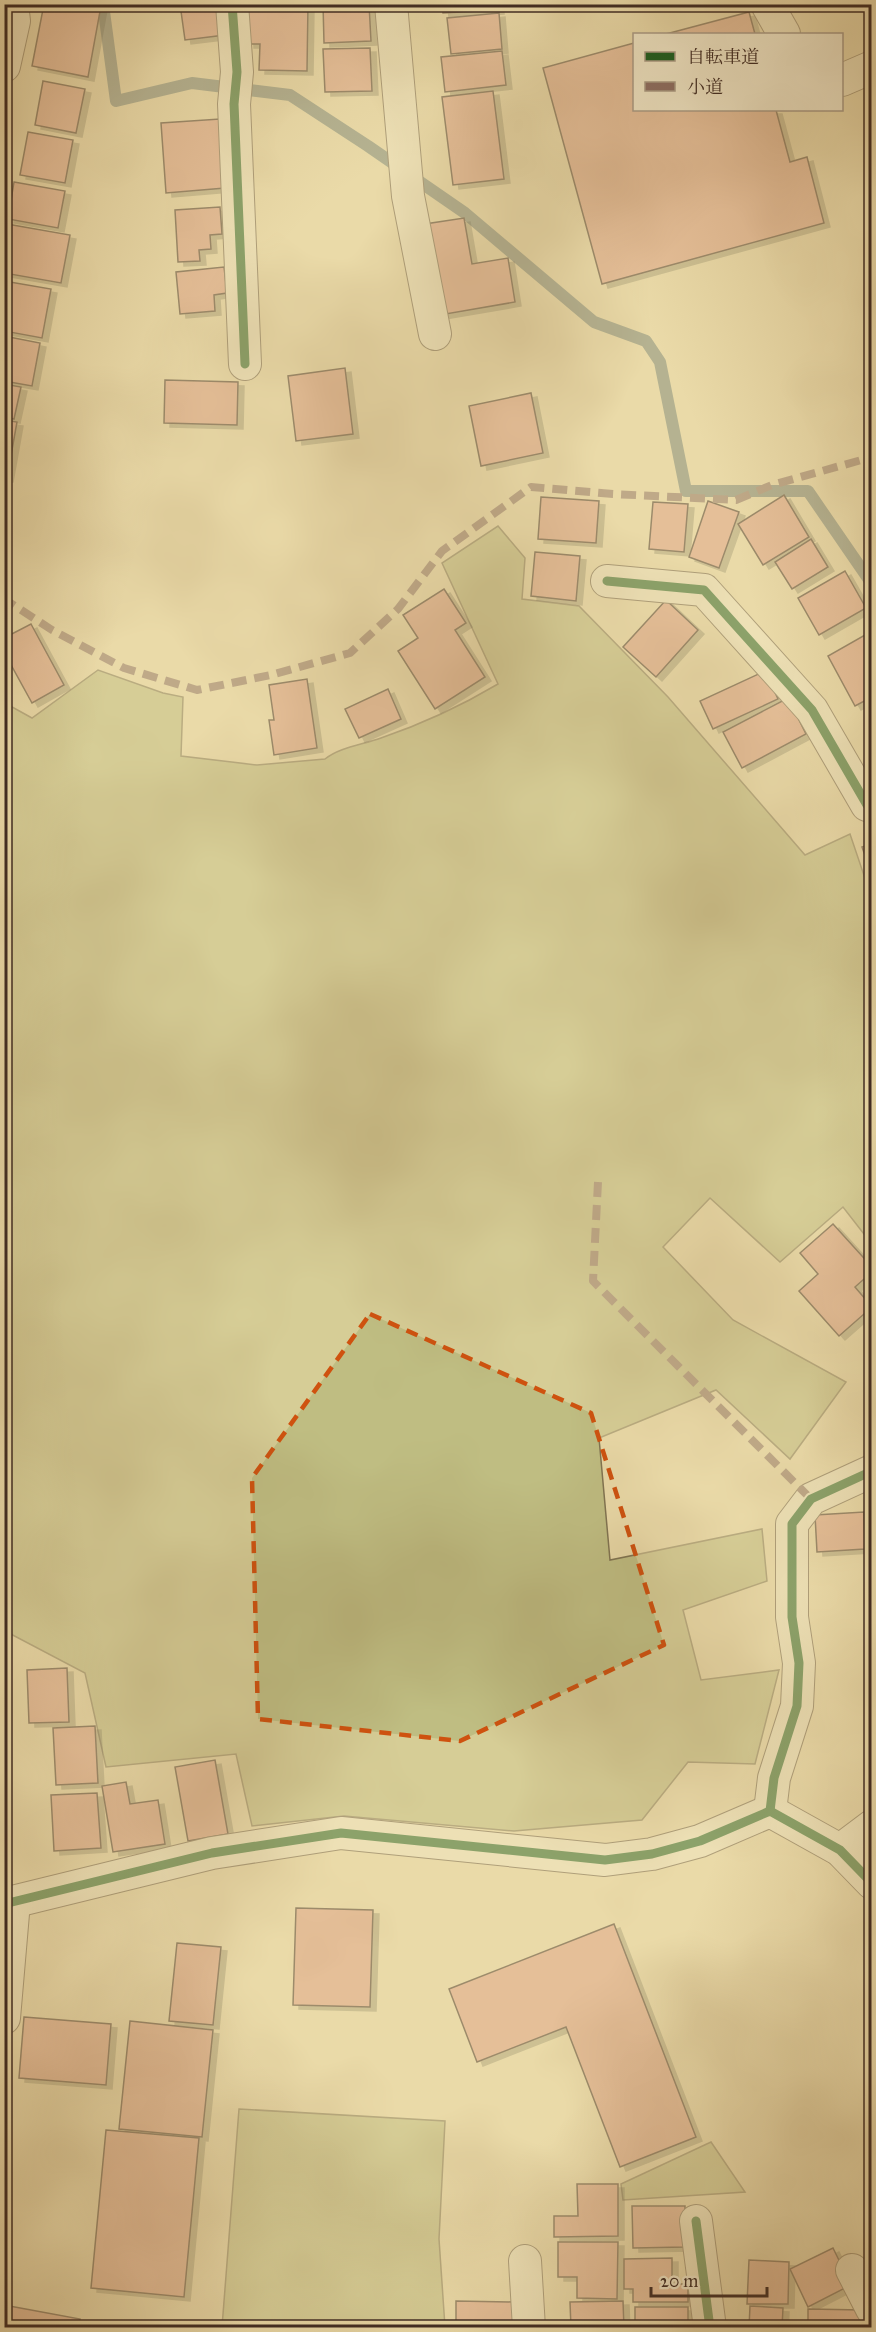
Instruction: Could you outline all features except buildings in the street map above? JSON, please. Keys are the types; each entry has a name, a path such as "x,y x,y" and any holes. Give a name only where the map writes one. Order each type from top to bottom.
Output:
{"street":[{"path":"232,4 237,72 234,104 244,364"},
{"path":"391,4 408,196 435,334"},
{"path":"767,4 783,33"},
{"path":"4,66 13,13"},
{"path":"843,80 872,67"},
{"path":"607,581 704,590 812,710 867,804 872,802"},
{"path":"770,1811 774,1778 797,1706 800,1663 792,1617 792,1524 811,1499 872,1471"},
{"path":"770,1811 840,1850 872,1883"},
{"path":"4,2018 9,1903 212,1853 341,1833 605,1860 652,1854 700,1841 770,1811"},
{"path":"840,1850 872,1826"},
{"path":"696,2221 710,2328"},
{"path":"525,2261 529,2328"},
{"path":"852,2270 872,2308"}],"highlighted area":[{"path":"370,1314 591,1413 664,1645 460,1741 258,1719 252,1478"}],"shaded area":[{"path":"498,526 525,558 522,599 579,606 668,697 805,855 850,834 872,899 871,1243 843,1207 780,1262 710,1198 663,1247 733,1320 846,1382 790,1459 716,1390 599,1438 610,1560 762,1529 767,1581 683,1610 701,1680 779,1670 755,1764 688,1762 642,1820 514,1831 344,1816 252,1826 236,1754 106,1767 85,1673 5,1631 5,703 32,718 98,670 163,693 183,697 181,756 257,765 325,759 344,749 426,721 498,684 442,563"},
{"path":"239,2109 445,2121 439,2239 445,2327 222,2327"},
{"path":"711,2142 745,2192 623,2200 621,2184"}],"waterway":[{"path":"103,4 116,101 192,83 290,95 465,213 594,322 646,341 660,362 686,491 808,491 872,584"}],"marked path":[{"path":"4,609 9,602 52,630 124,668 197,690 271,675 350,653 398,609 442,551 531,487 736,500 772,485 872,457"},
{"path":"598,1182 593,1281 811,1499"}],"cycle path":[{"path":"232,4 237,72 234,104 245,364"},
{"path":"607,581 704,590 812,710 867,805 872,802"},
{"path":"770,1811 774,1778 797,1706 799,1663 792,1617 792,1524 811,1499 872,1471"},
{"path":"4,1904 212,1853 341,1833 605,1860 652,1854 700,1841 770,1811 840,1850 872,1883"},
{"path":"696,2221 710,2328"}]}
